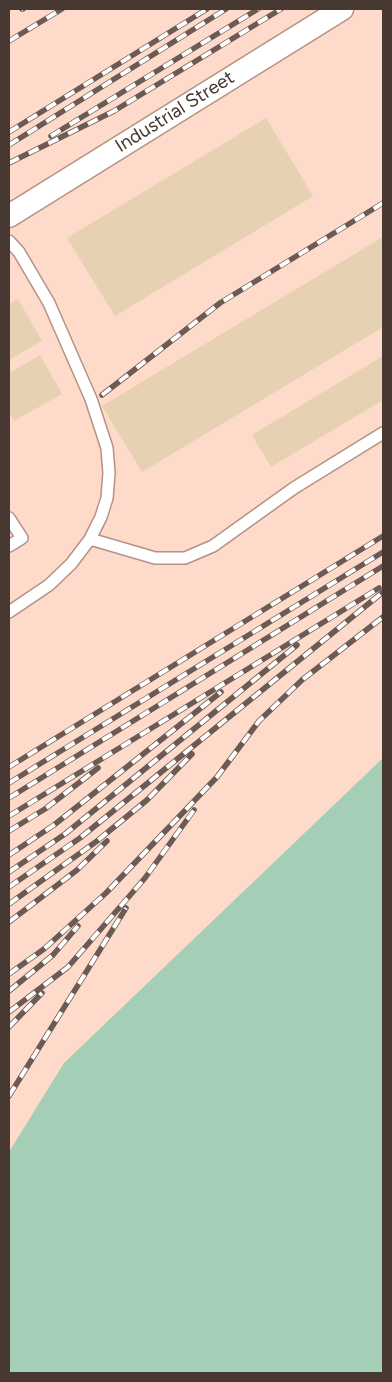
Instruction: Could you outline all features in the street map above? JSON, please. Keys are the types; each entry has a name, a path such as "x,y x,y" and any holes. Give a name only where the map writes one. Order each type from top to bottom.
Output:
{"street":[{"name":"Industrial Street","path":"9,216 342,9"}],"lane":[{"path":"9,241 19,252 49,304 91,399 107,448 110,473 107,498 101,517 90,539 49,586 9,612"},
{"path":"90,539 155,558 185,558 213,546 294,488 383,433"},
{"path":"9,518 22,538 9,546"}],"shaded area":[{"path":"9,9 383,9 383,762 9,1152"}],"green space":[{"path":"383,758 383,1373 9,1373 9,1152 64,1063"}],"building":[{"path":"266,118 313,196 115,316 67,238"},
{"path":"383,237 383,327 142,472 102,406"},
{"path":"18,299 42,341 9,360 9,304"},
{"path":"40,355 62,394 14,421 9,413 9,373"},
{"path":"383,356 383,400 271,467 252,435"}],"railway":[{"path":"9,41 62,9"},
{"path":"9,132 207,9"},
{"path":"9,145 226,9"},
{"path":"51,136 258,9"},
{"path":"9,163 114,111 281,9"},
{"path":"102,395 220,303 383,203"},
{"path":"9,767 383,536"},
{"path":"9,783 383,552"},
{"path":"9,798 383,566"},
{"path":"9,816 379,588"},
{"path":"9,887 80,838 383,592"},
{"path":"9,974 44,949 106,893 217,777 259,721 302,680 383,617"},
{"path":"9,872 65,834 297,645"},
{"path":"9,855 54,825 221,692"},
{"path":"9,904 97,841 147,800 192,754"},
{"path":"9,831 45,809 98,768"},
{"path":"9,1012 68,967 145,878 194,810"},
{"path":"9,922 77,870 107,841"},
{"path":"9,1096 126,908"},
{"path":"9,991 53,955 78,926"},
{"path":"9,1027 42,993"}]}
